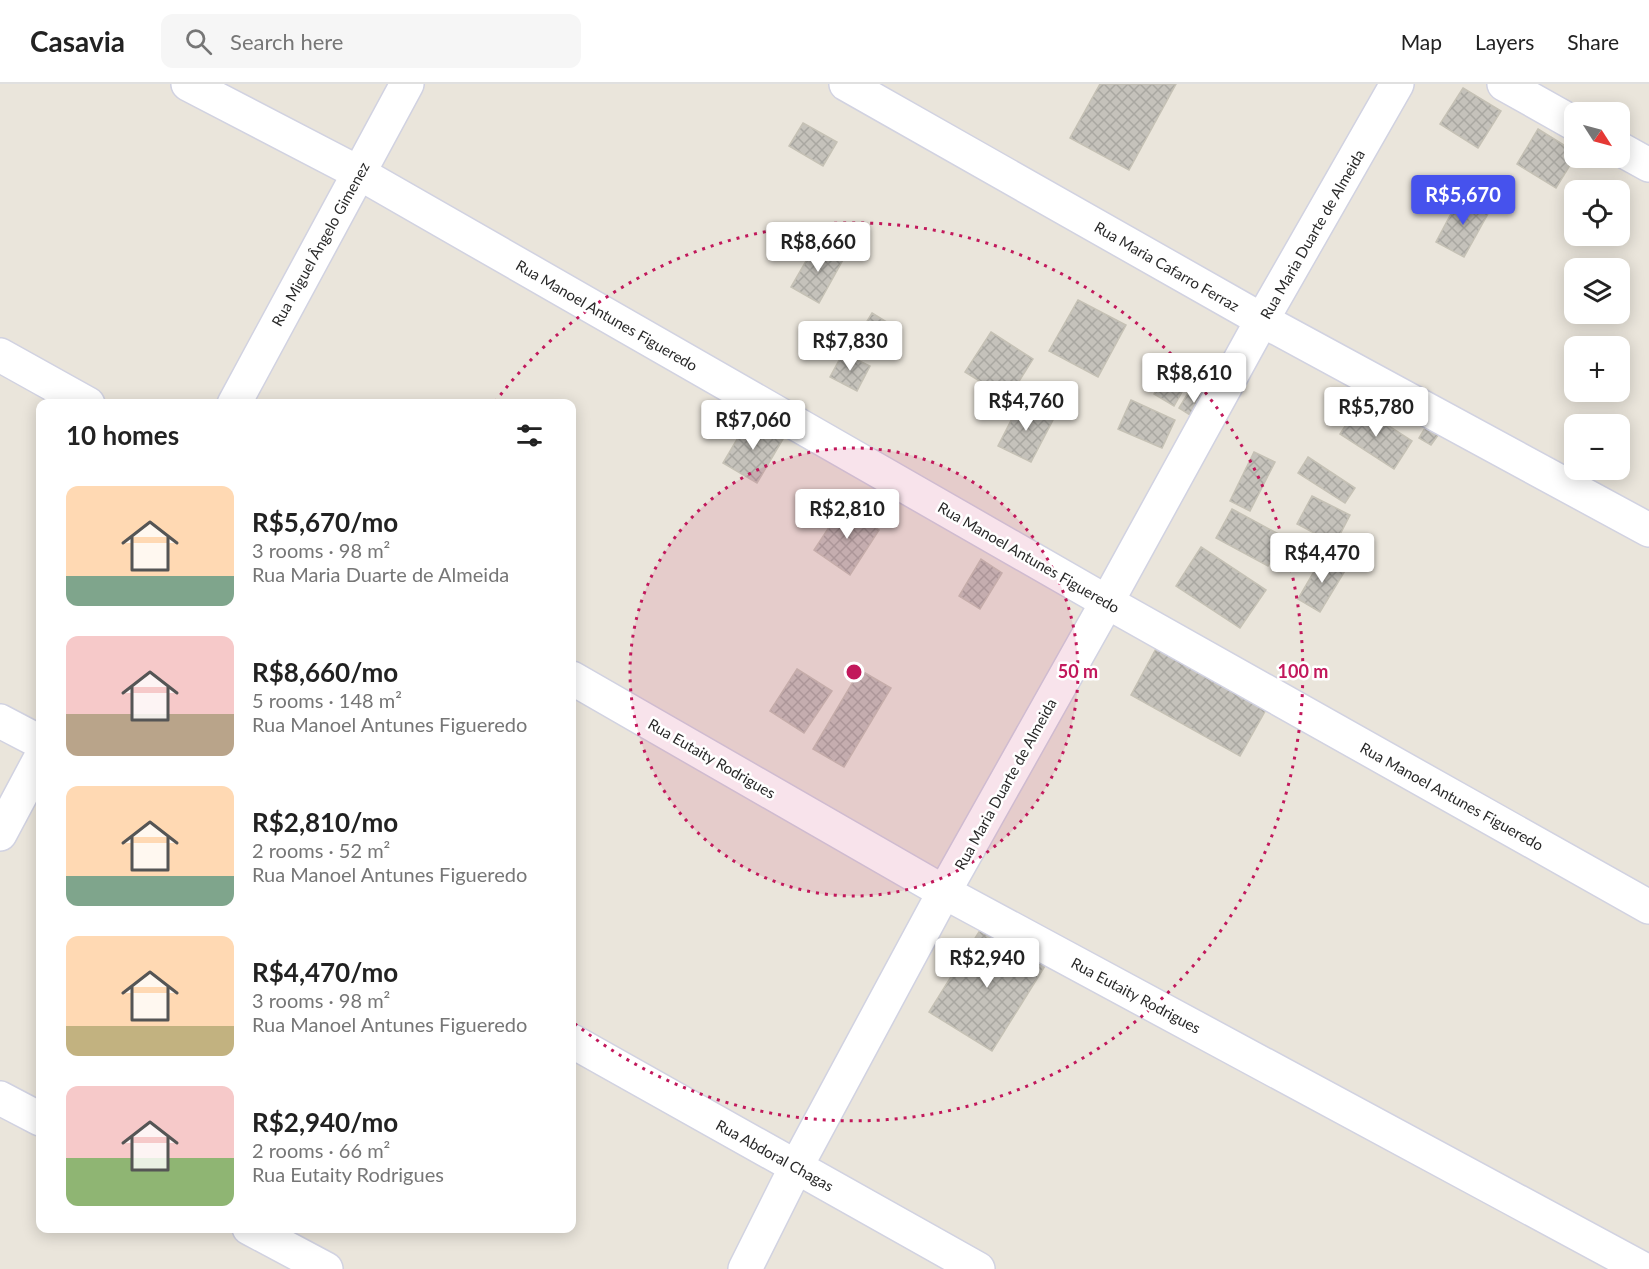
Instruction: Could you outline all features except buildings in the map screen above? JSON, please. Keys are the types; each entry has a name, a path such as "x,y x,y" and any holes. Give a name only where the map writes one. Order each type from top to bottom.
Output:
{"street":[{"name":"Rua Manoel Antunes Figueredo","path":"188,84 358,174 1107,602 1649,907"},
{"name":"Rua Miguel Ângelo Gimenez","path":"237,399 407,84"},
{"name":"Rua Maria Cafarro Ferraz","path":"846,84 1262,320 1649,530"},
{"name":"Rua Maria Duarte de Almeida","path":"746,1269 796,1167 944,892 1262,320 1397,84"},
{"path":"1504,84 1564,118"},
{"path":"1630,155 1649,165"},
{"path":"0,355 79,399"},
{"name":"Rua Eutaity Rodrigues","path":"576,680 944,892 1643,1269"},
{"path":"0,721 36,740"},
{"path":"0,834 36,766"},
{"name":"Rua Abdoral Chagas","path":"576,1043 978,1269"},
{"path":"0,1098 36,1117"},
{"path":"258,1233 326,1269"}]}
